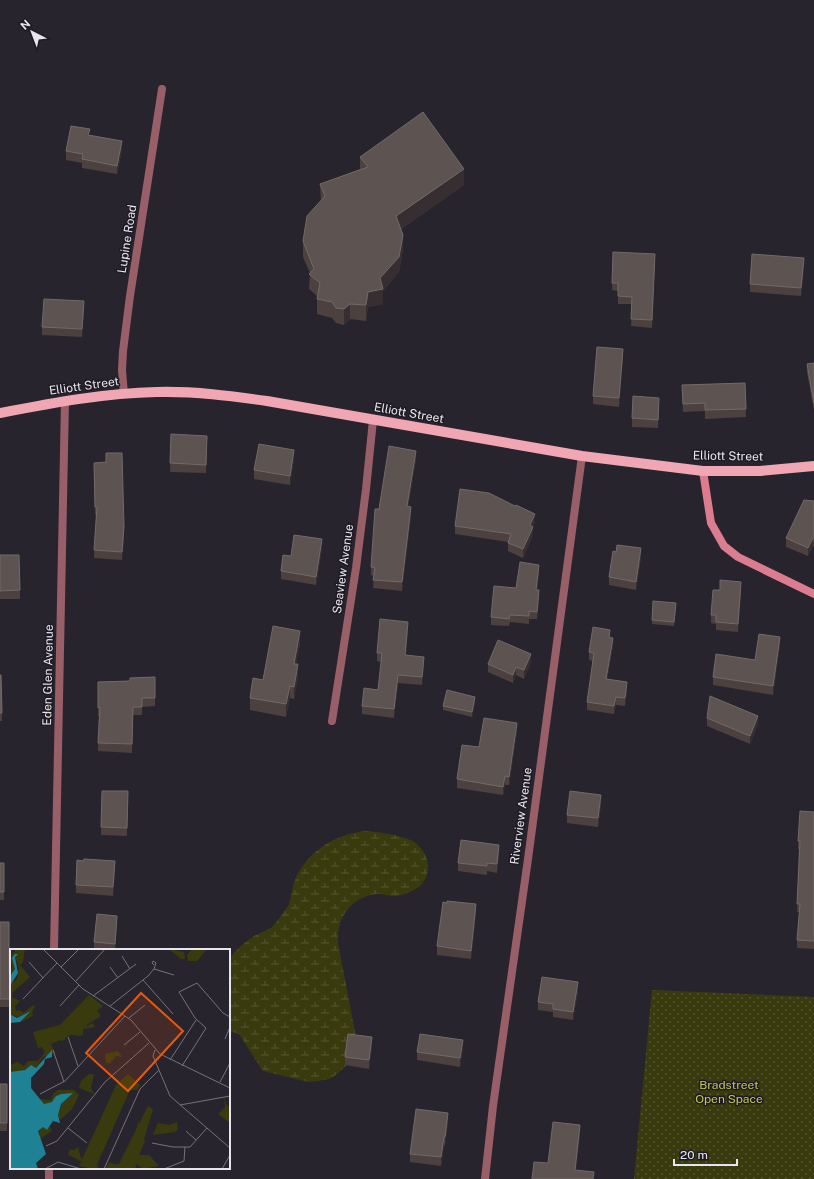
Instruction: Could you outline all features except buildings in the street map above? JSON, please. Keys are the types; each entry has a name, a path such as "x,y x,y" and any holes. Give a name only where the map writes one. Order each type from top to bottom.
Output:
{"main road":[{"name":"Elliott Street","path":"0,413 92,397 124,394 192,392 227,395 582,456 703,471 760,471 814,466"},
{"path":"703,471 711,523 724,546 738,557 814,594"}],"street":[{"name":"Lupine Road","path":"124,394 122,370 123,351 162,89"},
{"name":"Eden Glen Avenue","path":"54,949 65,401"},
{"name":"Seaview Avenue","path":"332,721 357,560 366,489 372,420"},
{"name":"Riverview Avenue","path":"485,1179 493,1106 582,456"}],"green space":[{"path":"366,831 391,834 413,841 424,852 428,863 427,875 420,886 404,894 393,896 377,894 360,899 347,910 343,917 338,934 338,943 356,1037 347,1065 329,1079 308,1082 263,1071 239,1034 230,1031 230,958 254,936 271,928 278,920 289,904 294,883 299,872 313,854 322,846 343,836"},
{"name":"Bradstreet Open Space","path":"652,990 814,997 814,1179 634,1179"}]}
